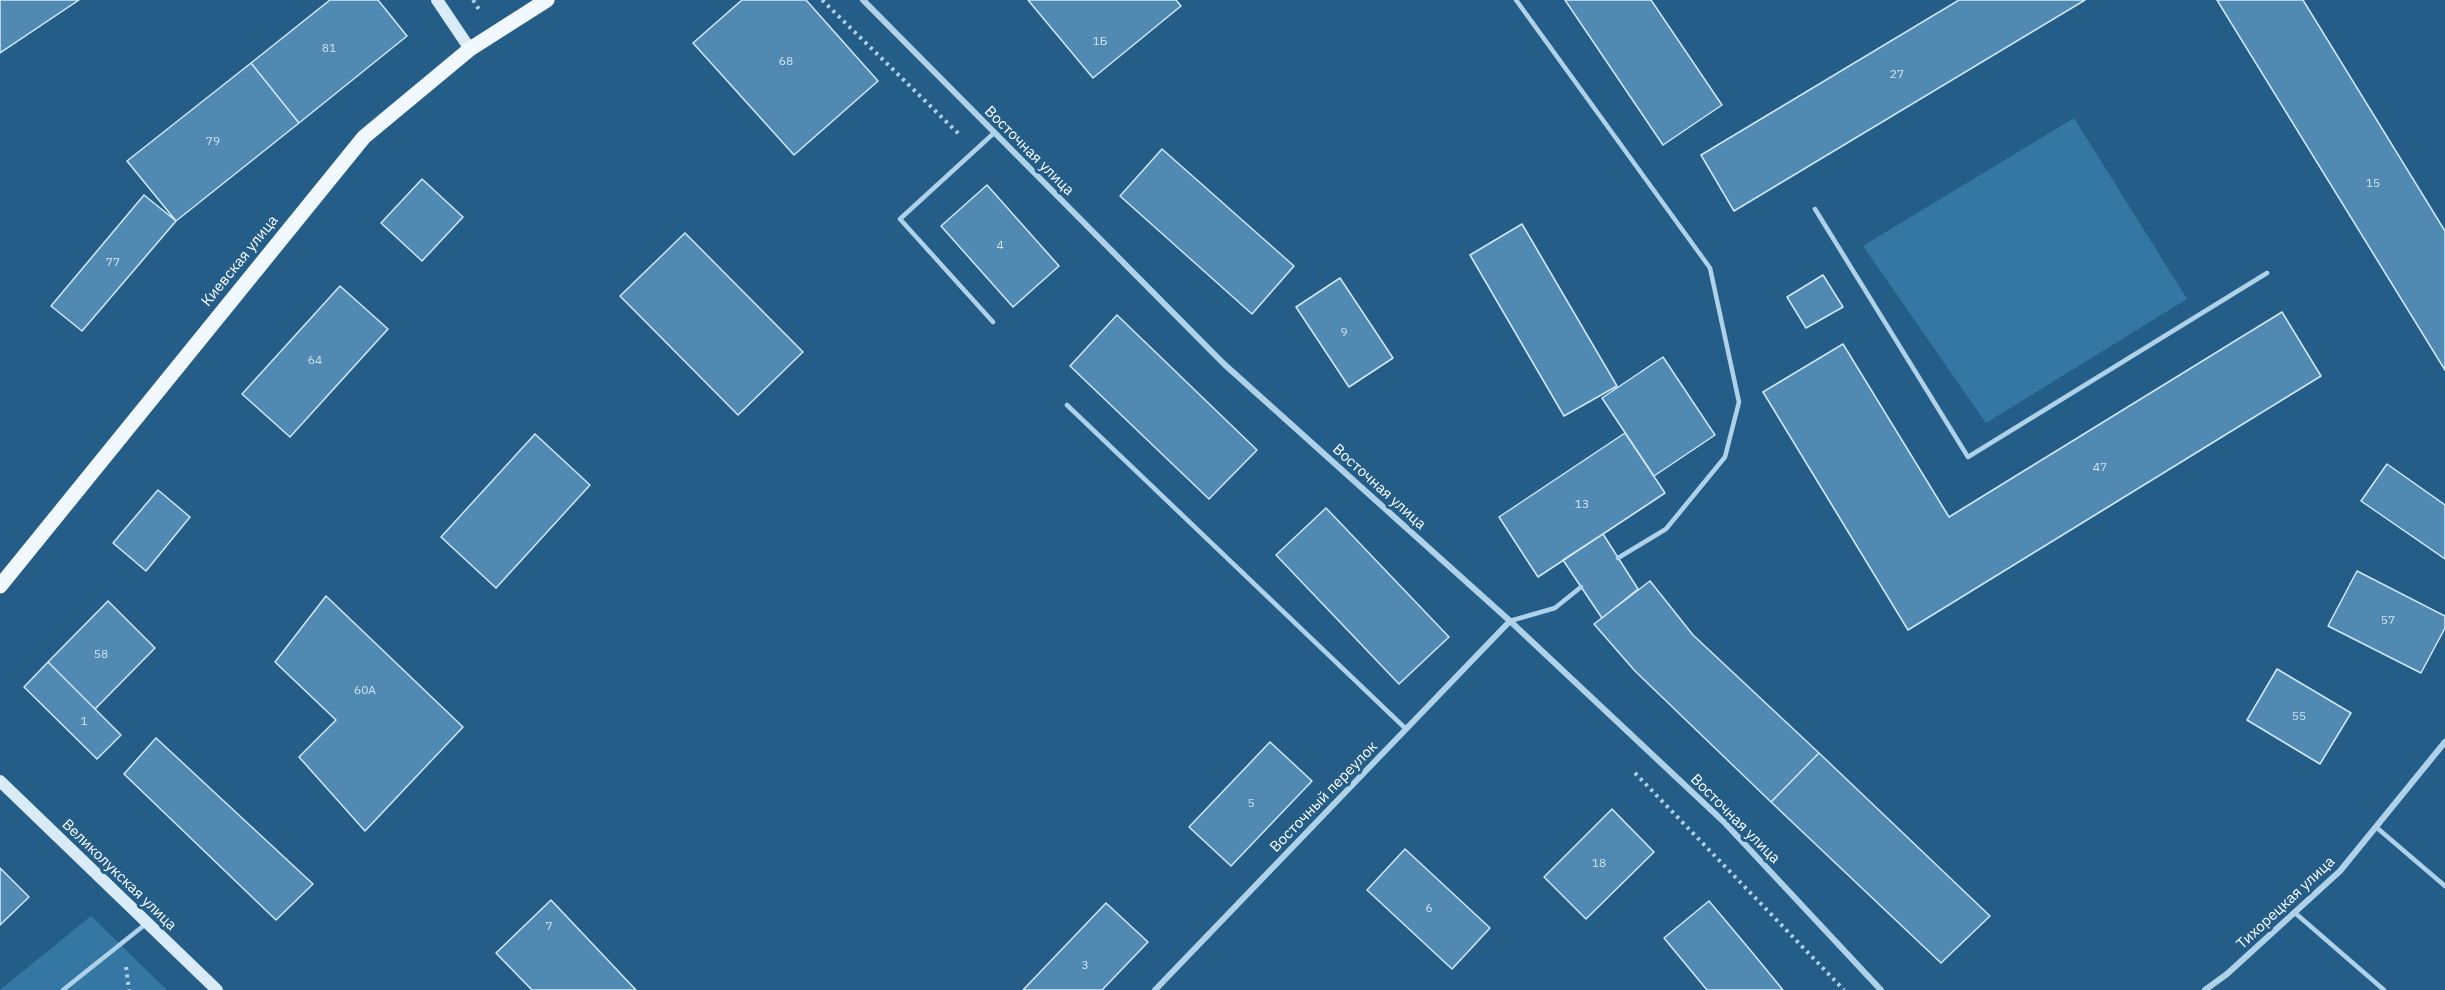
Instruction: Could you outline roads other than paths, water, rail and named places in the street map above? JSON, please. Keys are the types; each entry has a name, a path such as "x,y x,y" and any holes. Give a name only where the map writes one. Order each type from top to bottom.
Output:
{"main road":[{"name":"Киевская улица","path":"2,580 364,137 470,50 547,0"}],"street":[{"path":"437,0 470,50"},
{"name":"Восточная улица","path":"863,0 1224,364 1510,621 1724,822 1881,990"},
{"name":"Восточный переулок","path":"1155,990 1510,621"},
{"name":"Тихорецкая улица","path":"2205,990 2227,974 2340,871 2445,742"},
{"name":"Великолукская улица","path":"0,781 217,990"}],"lane":[{"path":"1516,0 1710,268 1739,402 1725,457 1666,529 1618,558"},
{"path":"993,322 900,219 994,133"},
{"path":"1815,209 1968,457 2267,273"},
{"path":"1067,405 1406,729"},
{"path":"1510,621 1555,608 1581,587"},
{"path":"2376,827 2445,886"},
{"path":"2294,912 2384,990"},
{"path":"63,990 147,923"}]}
